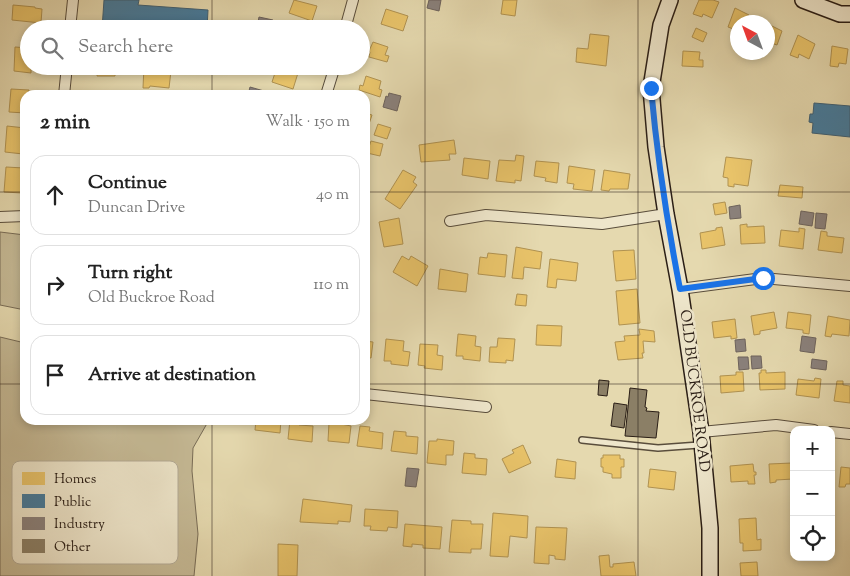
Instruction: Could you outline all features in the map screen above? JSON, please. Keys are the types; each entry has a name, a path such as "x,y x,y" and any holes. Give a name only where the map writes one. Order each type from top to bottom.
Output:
{"street":[{"path":"71,20 72,0"},
{"path":"347,20 353,0"},
{"name":"OLD BUCKROE ROAD","path":"670,0 661,25 651,88 656,147 680,289 702,438 710,528 710,576"},
{"path":"803,0 840,14 850,14"},
{"path":"65,90 66,75"},
{"path":"327,90 332,75"},
{"path":"450,221 486,215 602,224 666,214"},
{"path":"0,217 20,216"},
{"path":"680,289 763,278 850,286"},
{"path":"370,395 486,407"},
{"path":"702,438 776,425 790,427"},
{"path":"835,432 850,434"}],"lane":[{"path":"582,440 658,448 702,438"}],"shaded area":[{"path":"0,232 20,234 20,309 0,305"},
{"path":"0,337 20,342 20,425 206,425 193,448 192,471 198,534 194,576 0,576"}],"building: Homes":[{"path":"294,0 317,6 312,20 289,13"},
{"path":"503,0 517,0 515,16 501,14"},
{"path":"699,0 719,2 712,18 703,14 702,17 693,14"},
{"path":"13,5 42,9 41,20 12,20"},
{"path":"735,8 749,15 732,15"},
{"path":"386,9 408,16 403,31 381,24"},
{"path":"696,28 707,33 703,42 692,37"},
{"path":"775,28 782,31 777,45 775,44"},
{"path":"590,34 609,36 606,66 576,62 577,48 588,49"},
{"path":"798,35 815,44 809,59 799,54 798,58 790,55"},
{"path":"373,42 388,47 385,55 389,56 387,62 370,57 370,49"},
{"path":"832,46 848,49 846,64 839,63 838,67 830,66"},
{"path":"15,47 20,47 20,72 14,71"},
{"path":"683,51 700,52 699,60 703,60 703,67 682,66"},
{"path":"97,75 115,75 115,76"},
{"path":"144,75 171,75 169,88 150,86 149,88 143,88"},
{"path":"274,75 297,75 293,89 272,82"},
{"path":"366,76 381,81 379,89 382,90 380,97 370,94 370,90 359,90 360,85 363,86"},
{"path":"11,89 29,90 20,90 20,113 9,112"},
{"path":"378,124 391,128 387,139 374,135"},
{"path":"7,126 20,127 20,154 5,152"},
{"path":"454,140 456,154 449,154 450,160 421,162 419,145"},
{"path":"371,141 383,144 380,156 370,154"},
{"path":"516,155 524,156 521,181 515,180 515,183 496,181 499,160 515,161"},
{"path":"726,157 752,160 748,186 734,184 734,187 728,186 728,178 723,177"},
{"path":"464,158 490,161 488,179 462,175"},
{"path":"536,161 559,163 557,183 545,181 546,178 534,176"},
{"path":"569,166 595,170 592,191 573,189 574,184 567,183"},
{"path":"6,167 20,168 20,193 4,192"},
{"path":"403,170 416,177 413,182 417,185 400,209 385,199"},
{"path":"604,170 630,174 628,189 601,190"},
{"path":"780,185 803,187 802,198 778,196"},
{"path":"725,202 727,213 715,215 713,204"},
{"path":"399,218 403,244 384,247 379,222"},
{"path":"747,224 747,227 764,226 765,243 741,244 740,225"},
{"path":"722,227 725,245 702,249 700,233"},
{"path":"799,228 805,229 803,249 779,246 781,230 799,232"},
{"path":"821,231 827,232 827,236 844,238 842,253 818,250"},
{"path":"516,247 542,252 540,269 524,267 523,279 512,278"},
{"path":"634,250 636,279 616,281 613,251"},
{"path":"488,253 507,255 505,277 478,274 480,257 487,258"},
{"path":"402,256 409,260 411,256 428,266 417,286 393,272"},
{"path":"550,259 578,263 576,281 557,279 556,288 547,287"},
{"path":"440,269 468,274 466,292 438,289"},
{"path":"637,289 640,323 619,325 616,291"},
{"path":"517,294 527,295 526,306 515,305"},
{"path":"774,312 777,328 760,331 760,334 754,335 751,316"},
{"path":"788,312 811,315 809,334 803,333 803,330 786,328"},
{"path":"828,316 850,320 849,336 832,334 831,337 825,336"},
{"path":"735,319 737,338 731,339 731,336 714,338 712,322"},
{"path":"537,325 562,326 561,346 536,345"},
{"path":"639,329 654,331 655,342 643,341 643,358 618,360 615,342 625,341 624,336 640,335"},
{"path":"458,334 476,336 475,346 481,347 480,361 463,359 463,356 456,356"},
{"path":"498,338 515,339 513,361 506,360 506,363 489,362 490,347 497,347"},
{"path":"386,339 404,341 403,351 410,352 408,366 391,364 391,361 384,361"},
{"path":"370,342 373,342 370,358"},
{"path":"420,344 438,345 437,355 443,356 442,370 424,368 425,366 418,365"},
{"path":"761,370 766,370 766,373 785,372 785,389 760,390 759,373 761,373"},
{"path":"736,372 743,372 744,391 721,393 720,376 736,375"},
{"path":"815,378 821,379 819,398 796,395 798,379 814,381"},
{"path":"837,381 843,381 843,385 850,386 850,403 834,401"},
{"path":"256,425 281,425 280,433 255,430"},
{"path":"289,425 313,426 312,442 288,439"},
{"path":"329,425 351,426 349,443 328,441"},
{"path":"360,426 370,427 369,431 383,433 382,449 357,446"},
{"path":"394,431 406,432 406,436 418,437 417,454 391,451"},
{"path":"437,439 454,441 453,455 446,455 446,465 427,463 429,441 437,441"},
{"path":"523,445 531,463 509,473 502,459 514,453 512,450"},
{"path":"464,453 475,454 475,458 487,459 486,475 462,473"},
{"path":"603,455 620,455 620,459 624,459 624,467 621,467 621,478 612,478 612,474 603,472 601,458 603,458"},
{"path":"557,459 576,462 575,479 555,477"},
{"path":"790,463 790,479 776,480 776,482 770,483 769,464"},
{"path":"753,464 754,472 756,472 756,475 754,475 755,484 748,484 748,481 731,482 730,466"},
{"path":"841,467 850,468 850,484 846,484 845,487 839,487"},
{"path":"650,469 676,472 674,490 648,487"},
{"path":"303,499 352,505 350,522 338,521 338,524 300,522"},
{"path":"365,509 398,511 397,528 388,527 387,531 370,530 371,526 364,526"},
{"path":"493,513 528,516 527,538 510,536 508,557 490,556"},
{"path":"756,518 757,540 761,539 761,550 743,551 743,543 740,543 739,519"},
{"path":"452,520 471,521 471,524 483,524 481,549 471,549 471,553 449,552"},
{"path":"405,524 442,527 440,549 423,548 423,545 412,544 412,547 403,546"},
{"path":"536,527 567,528 565,560 555,559 555,556 549,555 549,564 534,563"},
{"path":"278,544 298,545 297,576 278,576"},
{"path":"609,555 610,567 613,567 613,564 634,562 636,576 601,576 599,556"},
{"path":"757,562 758,576 741,576 740,563"}],"building: Public":[{"path":"104,0 139,0 138,5 208,10 207,20 103,20"},
{"path":"814,103 850,106 850,137 812,133 813,123 809,122 810,114 813,114"}],"building: Industry":[{"path":"429,0 441,0 439,11 427,8"},
{"path":"259,17 273,20 258,20"},
{"path":"250,87 260,90 249,90"},
{"path":"389,93 401,96 397,111 383,107 386,96 388,97"},
{"path":"740,205 741,218 730,219 729,207"},
{"path":"801,211 814,213 812,226 799,224"},
{"path":"816,213 827,214 825,229 815,228"},
{"path":"802,336 816,338 814,353 800,351"},
{"path":"745,339 746,351 736,352 735,340"},
{"path":"751,356 761,356 762,368 752,369"},
{"path":"738,357 748,357 749,369 739,370"},
{"path":"812,359 827,361 826,370 811,368"},
{"path":"407,468 419,469 416,487 405,486"}],"building: Other":[{"path":"599,380 609,381 607,396 598,395"},
{"path":"630,388 647,390 646,411 659,412 656,438 625,436"},
{"path":"614,403 627,405 624,428 611,426"}],"route":[{"path":"651,88 656,147 680,289 763,278"}]}
